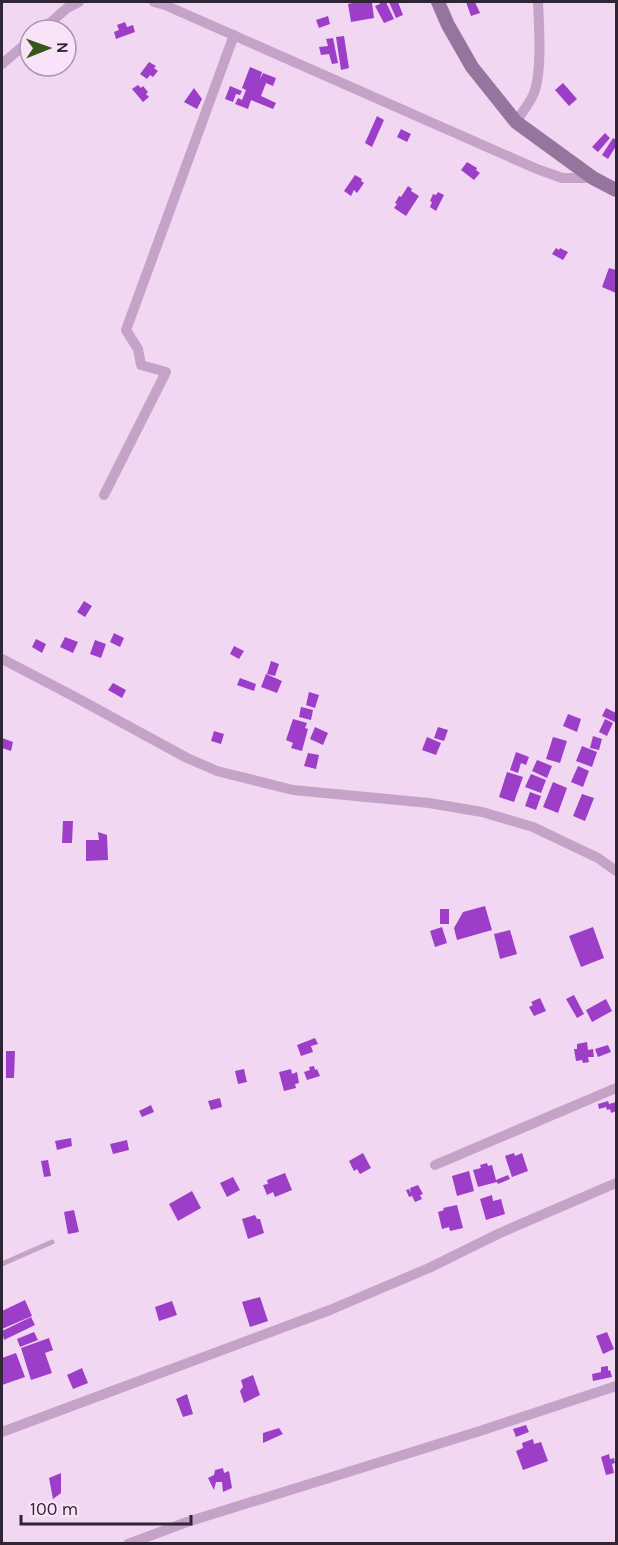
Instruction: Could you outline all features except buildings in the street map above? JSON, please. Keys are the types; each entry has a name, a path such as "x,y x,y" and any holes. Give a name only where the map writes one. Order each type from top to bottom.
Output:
{"main road":[{"path":"438,2 472,67 516,122 593,178 616,190"}],"street":[{"path":"56,18 67,8 79,2"},
{"path":"154,2 537,169 562,178 593,178"},
{"path":"516,122 535,92 538,70 538,2"},
{"path":"104,495 166,372 141,364 138,350 126,330 234,35"},
{"path":"2,64 18,50"},
{"path":"2,659 187,758 217,771 293,790 429,803 482,812 533,827 598,858 616,871"},
{"path":"435,1165 616,1088"},
{"path":"2,1432 330,1310 616,1183"},
{"path":"128,1544 187,1522 616,1386"}],"lane":[{"path":"2,1264 52,1242"}]}
